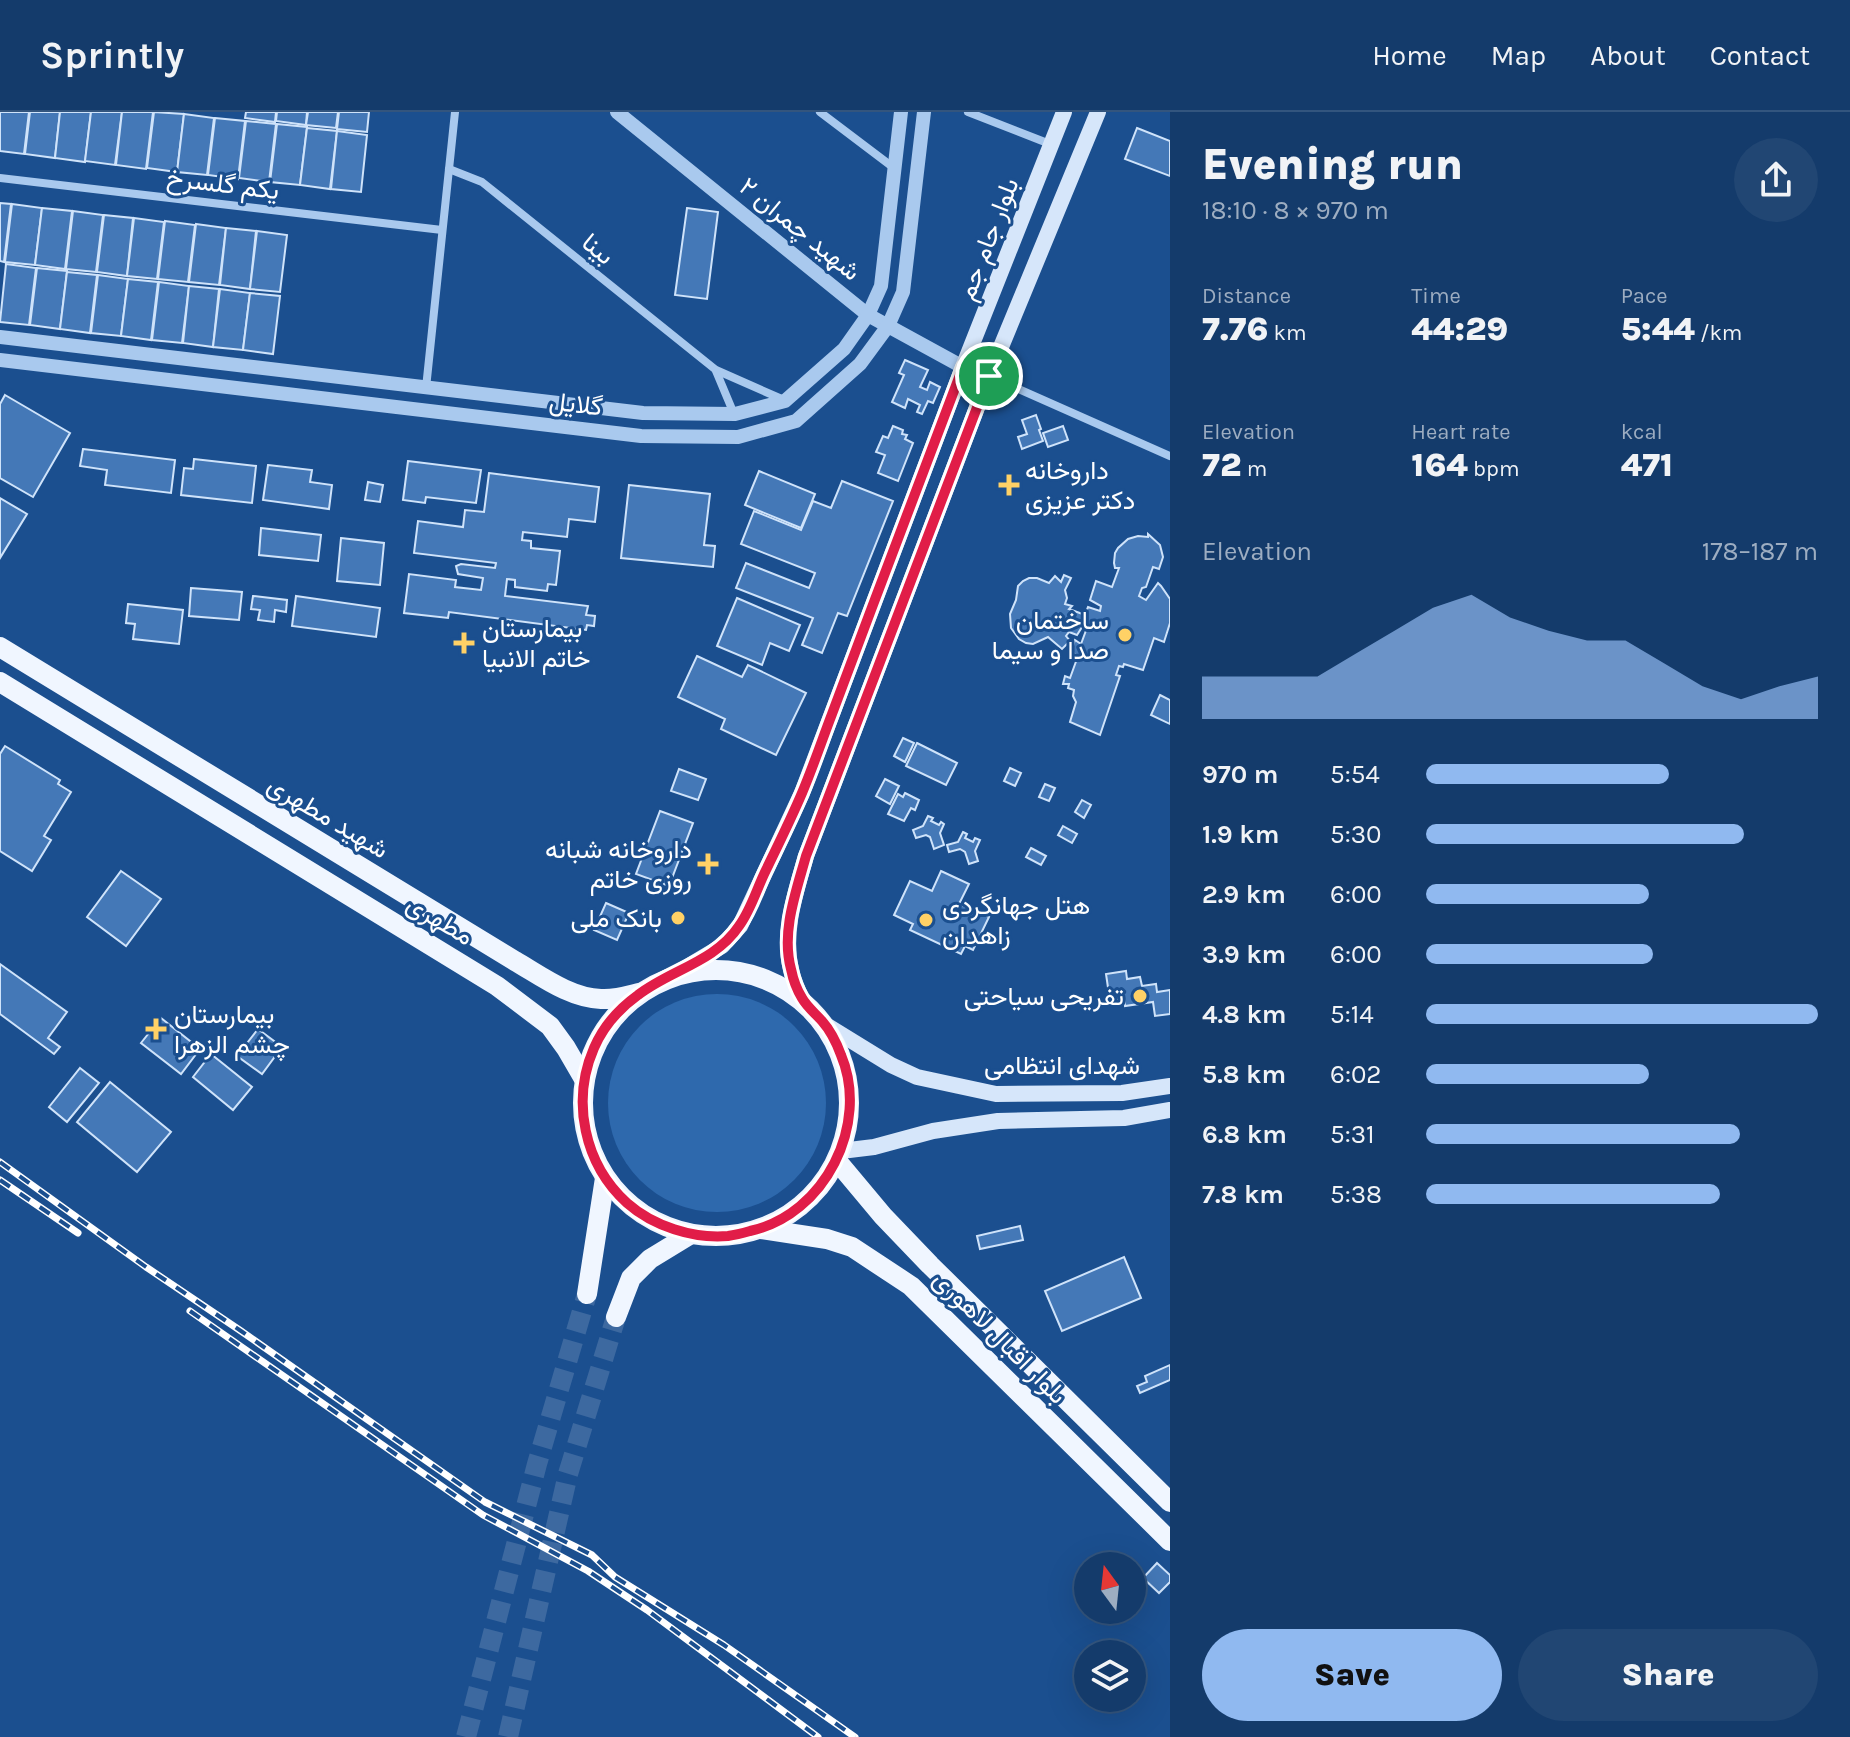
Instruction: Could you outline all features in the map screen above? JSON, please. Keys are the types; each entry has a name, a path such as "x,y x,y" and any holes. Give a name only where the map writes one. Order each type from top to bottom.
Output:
{"main road":[{"name":"بلوار جام جم","path":"670,977 722,946 740,926 802,793 963,367 1064,112"},
{"name":"بلوار جام جم","path":"802,1000 792,973 788,935 791,911 806,856 989,376 1098,112"},
{"name":"شهید مطهری","path":"0,647 566,990 599,999 639,993"},
{"name":"مطهری","path":"0,682 497,986 550,1026 584,1079"},
{"path":"704,969 739,971 772,981 802,1000 826,1025 842,1056 850,1091 849,1126 839,1156 818,1189 801,1205 761,1229 726,1236 691,1234 658,1223 628,1204 605,1178 589,1147 582,1113 584,1079 595,1046 613,1017 639,993 670,977 704,969"},
{"name":"شهدای انتظامی","path":"826,1025 880,1059 917,1077 996,1094 1122,1093 1170,1086"},
{"name":"شهدای انتظامی","path":"839,1156 933,1131 998,1121 1124,1118 1170,1110"},
{"path":"839,1156 883,1216 1170,1502"},
{"path":"587,1294 605,1178"},
{"name":"بلوار اقبال لاهوری","path":"761,1229 827,1239 852,1247 911,1286 1170,1541"},
{"path":"616,1317 631,1278 650,1259 691,1234"}],"street":[{"path":"426,388 455,112"},
{"name":"شهید چمران ۲","path":"617,112 868,315 963,367 989,376"},
{"path":"820,112 894,169"},
{"name":"گلایل","path":"0,337 643,413 735,414 785,401 844,349 868,315 881,286 901,112"},
{"name":"گلایل","path":"0,360 641,436 738,437 796,421 860,364 888,326 903,292 924,112"},
{"path":"968,112 1050,144"},
{"name":"بینا","path":"449,169 482,182 716,370"},
{"name":"یکم گلسرخ","path":"0,178 442,230"},
{"path":"716,370 785,401"},
{"path":"716,370 735,414"},
{"path":"989,376 1170,456"}],"shaded area":[{"path":"717,994 759,1002 778,1012 794,1026 808,1042 818,1061 826,1103 818,1145 808,1164 794,1180 778,1194 759,1204 717,1212 675,1204 656,1194 640,1180 626,1164 616,1145 608,1103 616,1061 626,1042 640,1026 656,1012 675,1002"}],"building":[{"path":"0,112 29,112 24,154 0,151"},
{"path":"30,112 60,112 55,158 25,154"},
{"path":"60,112 91,112 85,162 55,158"},
{"path":"91,112 122,112 115,165 85,161"},
{"path":"122,112 153,112 146,169 116,165"},
{"path":"154,112 184,114 177,172 147,168"},
{"path":"246,112 276,112 275,122 245,118"},
{"path":"277,112 307,112 306,125 276,121"},
{"path":"308,112 338,112 336,128 306,125"},
{"path":"339,112 369,112 367,132 337,129"},
{"path":"184,114 214,118 207,175 177,172"},
{"path":"215,118 245,121 238,179 208,175"},
{"path":"246,121 276,124 269,182 239,178"},
{"path":"277,124 307,127 300,185 270,182"},
{"path":"307,128 337,131 330,189 300,185"},
{"path":"1137,128 1170,141 1170,176 1125,159"},
{"path":"337,131 367,135 361,192 331,189"},
{"path":"0,203 11,204 4,262 0,261"},
{"path":"12,204 42,208 35,265 5,262"},
{"path":"42,208 72,211 65,269 35,265"},
{"path":"687,208 718,212 707,299 675,295"},
{"path":"73,211 103,215 96,272 66,269"},
{"path":"104,215 133,218 127,276 97,272"},
{"path":"134,218 164,222 157,279 127,276"},
{"path":"165,221 195,225 188,282 158,279"},
{"path":"196,224 226,228 219,285 189,282"},
{"path":"226,228 256,231 250,289 220,285"},
{"path":"257,231 287,235 280,292 250,289"},
{"path":"6,264 36,268 29,325 0,322"},
{"path":"37,268 67,271 60,329 30,325"},
{"path":"67,272 97,275 90,333 60,329"},
{"path":"98,275 128,279 121,336 91,333"},
{"path":"128,279 158,282 151,340 121,336"},
{"path":"159,282 189,286 182,343 152,340"},
{"path":"189,286 219,289 213,347 183,343"},
{"path":"220,289 250,293 243,350 213,347"},
{"path":"250,293 280,296 273,354 243,350"},
{"path":"905,360 928,370 920,387 927,390 930,382 940,387 933,403 928,401 922,414 917,412 920,405 908,399 905,408 892,402 904,375 899,373"},
{"path":"5,395 70,433 33,497 0,478 0,404"},
{"path":"1036,415 1043,441 1022,449 1018,437 1027,434 1022,420"},
{"path":"893,426 903,430 902,434 907,435 905,439 913,443 898,481 878,473 885,455 876,452 883,436 888,438"},
{"path":"1063,426 1068,440 1048,447 1043,433"},
{"path":"83,449 175,460 171,493 105,485 107,470 80,466"},
{"path":"194,459 256,466 252,503 181,495 184,468 193,469"},
{"path":"408,461 481,470 476,503 426,497 425,503 403,500"},
{"path":"268,465 312,470 310,482 332,485 329,509 263,500"},
{"path":"759,471 815,494 801,528 745,505"},
{"path":"489,473 599,487 595,522 569,519 567,537 523,532 522,540 531,541 531,548 560,551 556,585 548,584 547,591 515,587 515,580 507,579 505,596 588,606 586,615 595,616 594,626 587,625 586,630 449,612 448,618 404,613 409,574 456,580 455,587 481,590 483,578 458,574 456,566 495,568 496,563 414,553 418,521 463,527 465,510 484,512"},
{"path":"842,481 893,501 847,616 838,613 822,653 802,645 813,618 736,588 746,563 809,588 815,573 741,544 754,511 801,530 813,501 831,508"},
{"path":"368,482 383,485 380,502 365,500"},
{"path":"629,485 710,494 704,545 715,546 713,567 621,558"},
{"path":"0,498 27,514 0,558"},
{"path":"261,528 321,535 318,561 259,555"},
{"name":"ساختمان صدا و سیما","path":"1148,534 1160,545 1163,557 1159,569 1153,567 1139,596 1146,600 1158,583 1170,599 1170,623 1164,642 1154,638 1143,670 1124,664 1123,667 1119,666 1116,675 1120,676 1100,735 1070,722 1076,702 1074,690 1068,688 1069,684 1063,684 1065,676 1070,678 1078,656 1071,652 1075,640 1081,644 1088,625 1084,624 1077,635 1069,632 1066,636 1070,641 1062,649 1048,637 1033,644 1019,639 1011,628 1010,614 1018,586 1023,581 1037,578 1049,583 1055,576 1061,582 1064,575 1071,578 1065,590 1065,604 1072,606 1069,609 1085,615 1088,607 1100,611 1101,606 1090,600 1096,581 1112,587 1119,568 1115,568 1114,563 1118,548 1128,539 1148,537"},
{"path":"341,538 384,543 380,585 337,581"},
{"path":"191,588 242,592 239,620 189,616"},
{"path":"253,596 287,600 286,612 275,610 274,622 258,620 260,610 251,609"},
{"path":"296,596 380,608 376,637 292,626"},
{"path":"737,598 800,625 789,651 770,643 762,665 717,646"},
{"path":"128,604 183,610 179,644 133,639 135,624 126,623"},
{"path":"697,656 742,677 748,665 806,693 776,755 721,729 725,719 678,697"},
{"path":"1160,695 1170,700 1170,724 1151,715"},
{"path":"903,738 914,743 905,762 894,756"},
{"path":"917,743 957,763 946,785 906,766"},
{"path":"5,746 60,780 58,784 71,792 44,836 51,840 32,871 0,851 0,754"},
{"path":"1010,768 1021,773 1015,786 1004,781"},
{"path":"679,769 706,779 698,800 671,791"},
{"path":"885,779 899,786 890,804 876,796"},
{"path":"1045,784 1055,788 1049,801 1039,797"},
{"path":"905,793 919,800 915,810 911,808 904,821 888,814 898,794 903,797"},
{"path":"1082,800 1091,805 1084,818 1075,812"},
{"path":"660,811 693,823 669,886 636,874"},
{"path":"928,816 939,825 941,822 944,824 940,833 944,845 934,849 930,837 916,838 913,830 923,826"},
{"path":"1063,826 1077,834 1072,843 1058,835"},
{"path":"963,832 967,834 965,838 973,842 975,838 980,840 975,851 978,861 969,864 965,852 960,849 949,852 947,845 958,842"},
{"path":"1031,848 1046,856 1041,865 1026,857"},
{"path":"121,871 161,899 126,946 87,917"},
{"path":"941,871 969,884 959,904 989,917 973,950 965,946 961,954 910,930 913,924 894,915 910,881 932,891"},
{"path":"606,903 629,913 617,940 594,930"},
{"path":"0,964 67,1012 48,1038 60,1047 54,1054 0,1014"},
{"name":"تفریحی سیاحتی","path":"1126,971 1127,979 1140,977 1142,986 1156,984 1157,992 1170,990 1170,1014 1155,1016 1153,1002 1125,1006 1124,999 1110,1001 1106,974"},
{"path":"161,1018 200,1049 181,1074 141,1043"},
{"path":"258,1029 282,1047 262,1074 237,1056"},
{"path":"211,1054 252,1087 233,1110 193,1077"},
{"path":"80,1068 99,1083 67,1122 49,1107"},
{"path":"110,1082 171,1132 137,1172 77,1122"},
{"path":"1020,1226 1023,1240 980,1249 977,1236"},
{"path":"1124,1257 1141,1298 1062,1331 1045,1291"},
{"path":"1170,1365 1170,1380 1140,1393 1137,1386 1147,1382 1145,1376"},
{"path":"1157,1563 1170,1575 1170,1582 1159,1593 1146,1581 1146,1575"}],"tunnel":[{"path":"466,1737 537,1464 587,1294"},
{"path":"508,1737 568,1474 616,1317"}],"railway":[{"path":"0,1162 485,1502 592,1555 615,1577 724,1645 855,1737"},
{"path":"0,1180 78,1233"},
{"path":"190,1311 483,1515 588,1571 647,1610 818,1737"}],"place":[{"name":"داروخانه دکتر عزیزی","path":"1009,485"},
{"name":"ساختمان صدا و سیما","path":"1125,635"},
{"name":"بیمارستان خاتم الانبیا","path":"464,643"},
{"name":"داروخانه شبانه روزی خاتم","path":"708,864"},
{"name":"بانک ملی","path":"678,918"},
{"name":"هتل جهانگردی زاهدان","path":"926,920"},
{"name":"تفریحی سیاحتی","path":"1140,996"},
{"name":"بیمارستان چشم الزهرا","path":"156,1029"}],"route":[{"path":"963,367 989,376 806,856 791,911 788,935 792,973 802,1000 826,1025 842,1056 850,1091 849,1126 837,1161 818,1189 792,1213 761,1229 726,1236 691,1234 658,1223 628,1204 605,1178 589,1147 582,1113 584,1079 595,1046 613,1017 639,993 701,960 722,946 740,926 802,793 963,367"}]}
